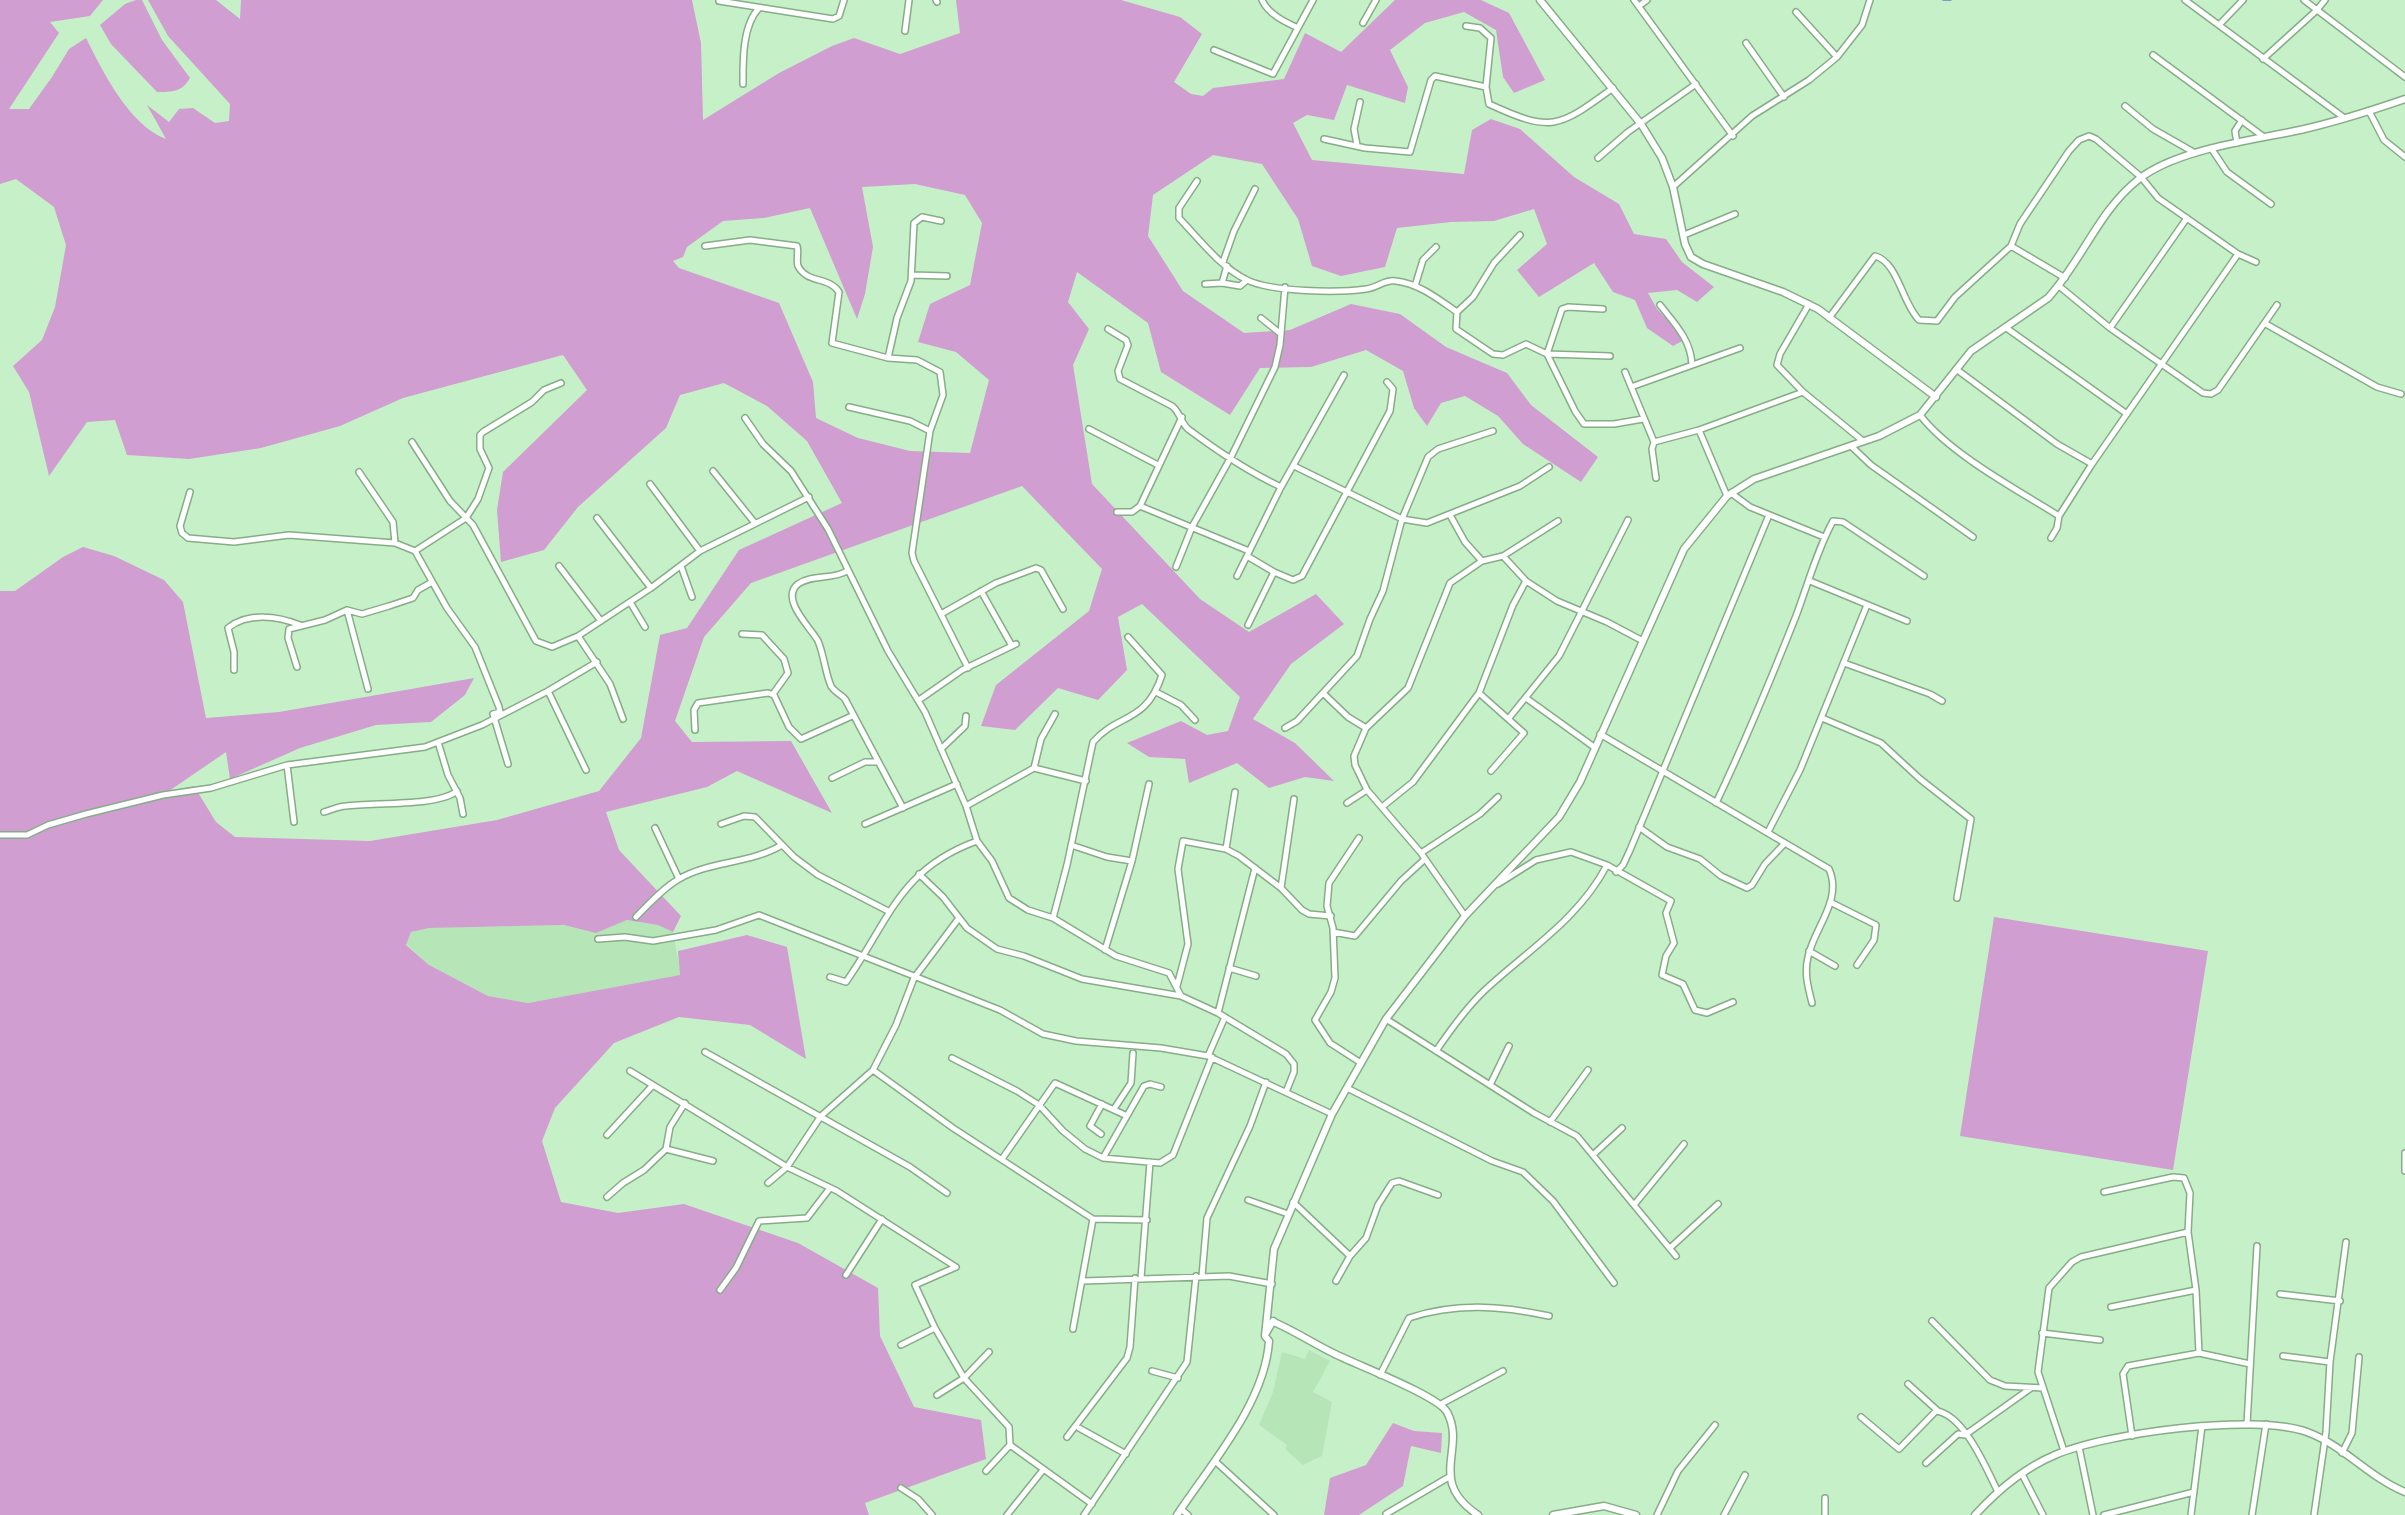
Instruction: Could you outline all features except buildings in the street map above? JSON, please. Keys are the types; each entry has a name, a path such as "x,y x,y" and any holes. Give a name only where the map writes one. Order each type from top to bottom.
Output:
{"street":[{"path":"719,1 833,19 839,16 844,0"},
{"path":"905,31 909,0"},
{"path":"1262,0 1275,15 1298,28"},
{"path":"1214,50 1274,74 1312,0"},
{"path":"1363,23 1376,0"},
{"path":"1540,0 1641,124 1662,158 1673,187 1688,250 1698,262 1783,292 1809,304 1936,397"},
{"path":"1634,0 1733,136"},
{"path":"1639,6 1647,0"},
{"path":"1673,187 1733,136 1752,116 1784,97 1836,57 1862,25 1870,0"},
{"path":"2185,0 2343,117"},
{"path":"2219,25 2243,0"},
{"path":"2304,0 2405,77"},
{"path":"2263,59 2325,0"},
{"path":"743,84 746,43 753,17 759,9"},
{"path":"1796,12 1836,57"},
{"path":"1466,26 1480,28 1491,38 1486,87 1489,104 1542,124 1578,114 1613,88"},
{"path":"1746,42 1784,97"},
{"path":"2153,55 2264,137"},
{"path":"1324,139 1410,152 1431,80 1435,76 1486,87"},
{"path":"1598,159 1628,132 1696,84"},
{"path":"1264,1336 1272,1284 1274,1249 1332,1114 1360,1063 1386,1019 1465,916 1486,891 1559,817 1580,782 1684,549 1729,494 1754,479 1851,446 1896,428 1920,415 1978,345 2048,298 2065,278 2106,214 2141,177 2211,148 2369,111 2405,99"},
{"path":"1350,142 1354,134 1360,102"},
{"path":"2125,106 2153,129 2195,153"},
{"path":"2369,111 2384,140 2405,157"},
{"path":"2237,142 2235,131 2242,120"},
{"path":"1354,134 1357,145"},
{"path":"1829,318 1875,256 1889,265 1897,276 1899,287 1912,313 1922,321 1937,321 1955,297 2011,246 2023,219 2068,151 2084,137 2097,139 2141,177 2151,192 2238,254 2256,262"},
{"path":"2211,148 2227,172 2271,204"},
{"path":"1197,181 1178,214 1208,249 1228,268 1247,280 1337,293 1368,289 1390,280 1415,286 1457,312"},
{"path":"1222,283 1228,268 1234,231 1255,189"},
{"path":"1684,235 1735,213"},
{"path":"888,358 912,275 914,224 922,217 941,221"},
{"path":"2110,328 2187,218"},
{"path":"1520,235 1494,263 1473,297 1457,312 1454,325 1456,329 1486,352 1503,355 1522,344 1547,354 1610,356"},
{"path":"705,246 750,240 797,246 798,264 807,276 832,283 839,292 832,343 888,358 917,360 939,372 943,395 930,431 912,553 968,668"},
{"path":"2011,246 2065,278"},
{"path":"1415,286 1423,260 1436,247"},
{"path":"2051,538 2060,516 2092,464 2238,254"},
{"path":"912,275 947,276"},
{"path":"1205,284 1222,283 1239,286 1247,280"},
{"path":"2059,286 2110,328 2162,362 2203,393 2214,393 2266,324 2277,305"},
{"path":"1176,567 1192,527 1231,457 1270,379 1279,355 1285,287"},
{"path":"1809,304 1777,362 1778,367 1803,392 1863,441"},
{"path":"1660,306 1681,331 1691,353 1692,365"},
{"path":"1603,309 1568,307 1562,309 1547,354 1575,411 1584,424 1614,424 1643,419"},
{"path":"1261,318 1281,334"},
{"path":"2266,324 2377,387 2401,393"},
{"path":"2005,327 2127,414"},
{"path":"1108,328 1126,340 1128,345 1118,376 1172,406 1182,417 1188,429 1252,472 1281,487"},
{"path":"1631,387 1740,348"},
{"path":"1956,369 2057,444 2092,464"},
{"path":"1625,372 1654,442 1652,449 1656,478"},
{"path":"1237,576 1281,487 1344,375"},
{"path":"1140,506 1248,553 1274,572 1293,580 1300,579 1390,411 1393,389 1387,382"},
{"path":"415,551 466,518 478,499 489,468 480,449 480,435 502,418 532,402 544,390 561,383"},
{"path":"1654,442 1700,430 1803,392"},
{"path":"849,407 910,421 930,431"},
{"path":"1920,415 1930,429 1984,468 2060,516"},
{"path":"1117,512 1132,512 1140,506 1182,417"},
{"path":"745,418 763,444 791,471 828,529 847,571 897,666 919,700 957,784 978,841 992,861 1009,898 1028,910 1053,918 1105,950 1133,963 1169,973 1180,996"},
{"path":"1089,429 1158,465"},
{"path":"1700,430 1729,494 1750,507 1824,537"},
{"path":"1285,728 1292,726 1357,657 1391,568 1402,519 1431,454 1493,431"},
{"path":"412,442 450,501 466,518 536,641 552,647 578,636 630,602 700,550 809,497"},
{"path":"1851,446 1872,465 1972,537"},
{"path":"1294,466 1402,519 1427,523 1520,486 1550,467"},
{"path":"713,471 754,522"},
{"path":"359,472 393,522 395,543"},
{"path":"650,484 700,550"},
{"path":"190,492 180,526 182,533 188,538 234,542 289,535 395,543 415,551 430,581 475,647 500,707 500,712 493,714 508,764"},
{"path":"1450,515 1465,542 1482,561"},
{"path":"1616,872 1623,865 1770,515"},
{"path":"597,518 651,588"},
{"path":"1509,718 1554,664 1583,612 1628,520"},
{"path":"1716,803 1740,752 1810,581 1824,537 1833,521 1839,520 1924,576"},
{"path":"1465,916 1421,852 1367,790 1355,765 1354,756 1366,728 1408,688 1450,584 1482,561 1503,556 1558,521"},
{"path":"1503,556 1526,581 1557,601 1643,641"},
{"path":"559,566 601,621"},
{"path":"681,566 692,597"},
{"path":"941,614 996,583 1039,568 1063,609"},
{"path":"847,571 799,584 795,588 793,604 817,639 831,685 842,695 850,717 903,808"},
{"path":"1248,625 1274,572"},
{"path":"297,667 288,634 290,629 325,620 346,610 362,614 413,598 430,581"},
{"path":"1382,807 1413,782 1479,693 1513,605 1526,581"},
{"path":"1810,581 1907,621"},
{"path":"919,700 962,670 1014,645 981,591"},
{"path":"630,602 645,627"},
{"path":"1768,832 1796,779 1866,605"},
{"path":"346,610 368,689"},
{"path":"234,670 234,652 228,628 236,621 279,616 300,625"},
{"path":"695,730 694,710 698,703 772,694 788,673 784,659 762,635 742,634"},
{"path":"578,636 610,684 623,719"},
{"path":"1053,918 1086,781 1093,742 1145,707 1156,692 1162,673 1128,637"},
{"path":"0,835 27,835 48,825 86,814 163,795 211,788 287,765 413,750 494,718 548,691 597,662"},
{"path":"1844,663 1930,693 1942,701"},
{"path":"548,691 586,770"},
{"path":"1156,692 1181,705 1195,720"},
{"path":"1479,693 1523,730 1524,734 1491,771"},
{"path":"772,694 789,727 801,739 850,717"},
{"path":"1324,694 1348,717 1366,728"},
{"path":"1526,698 1594,747"},
{"path":"1034,768 1041,739 1055,714"},
{"path":"942,749 965,726 966,716"},
{"path":"1822,718 1881,743 1920,779 1971,819 1957,898"},
{"path":"1600,734 1829,869 1833,880 1830,902 1809,951 1806,975 1812,1003"},
{"path":"438,742 448,775 461,801 463,814"},
{"path":"832,778 865,762 877,762"},
{"path":"287,765 294,822"},
{"path":"966,806 1034,768 1086,781"},
{"path":"865,824 957,784"},
{"path":"1105,950 1132,861 1149,784"},
{"path":"1347,804 1367,790"},
{"path":"324,812 345,806 417,801 452,795 456,791"},
{"path":"1226,849 1235,792"},
{"path":"1421,852 1480,814 1498,797"},
{"path":"1281,888 1294,799"},
{"path":"722,824 752,816 818,875 888,911"},
{"path":"1639,827 1667,847 1700,859 1721,876 1747,888 1752,885 1765,864 1785,843"},
{"path":"655,828 679,879"},
{"path":"1359,838 1329,883 1327,906 1333,932 1334,984 1315,1020 1330,1043 1360,1063"},
{"path":"830,977 846,982 864,956 888,911 919,874 946,854 978,841"},
{"path":"1177,986 1188,944 1178,869 1184,841 1226,849 1281,888 1302,910 1309,914 1331,916"},
{"path":"636,916 679,879 696,872 760,857 782,845"},
{"path":"1071,845 1107,857 1132,861"},
{"path":"1486,891 1536,860 1571,852 1588,861 1607,865 1671,901 1666,913 1674,943 1666,956 1662,975 1683,984 1695,1010 1707,1013 1733,1002"},
{"path":"1333,932 1356,936 1401,881 1425,859"},
{"path":"1436,1051 1463,1012 1564,921 1592,892 1607,865"},
{"path":"1218,1013 1255,868"},
{"path":"919,874 942,895 973,934 992,946 1043,963 1074,977 1180,996 1225,1017 1286,1054 1294,1065 1294,1072 1286,1092"},
{"path":"1830,902 1876,925 1874,940 1857,965"},
{"path":"598,939 625,938 653,942 716,930 759,915 1000,1010 1050,1036 1076,1041 1173,1049 1210,1057 1332,1114"},
{"path":"768,1183 787,1167 821,1116 873,1070 896,1025 914,978 959,918"},
{"path":"1809,951 1835,966"},
{"path":"1229,968 1256,976"},
{"path":"952,1058 1039,1105 1063,1131 1085,1149 1102,1158 1160,1163 1173,1155 1225,1017"},
{"path":"1386,1019 1550,1122 1577,1136 1676,1256"},
{"path":"1491,1085 1509,1046"},
{"path":"705,1053 909,1167 947,1194"},
{"path":"1114,1109 1131,1083 1133,1053"},
{"path":"873,1070 953,1128 1094,1219 1147,1220"},
{"path":"1550,1122 1588,1070"},
{"path":"630,1071 787,1167 830,1188 882,1219 956,1268 915,1285 934,1328 964,1378 1009,1427 1010,1445 986,1471"},
{"path":"1084,1515 1178,1378 1190,1354 1207,1218 1250,1126 1266,1082"},
{"path":"1002,1159 1055,1083 1125,1115"},
{"path":"1102,1158 1125,1115 1146,1084 1161,1087"},
{"path":"607,1134 653,1085"},
{"path":"1347,1088 1492,1161 1523,1172 1553,1201 1614,1283"},
{"path":"607,1197 622,1183 644,1170 666,1149 670,1127 685,1103"},
{"path":"1101,1134 1090,1126 1102,1104"},
{"path":"1594,1154 1622,1128"},
{"path":"1634,1205 1684,1144"},
{"path":"666,1149 713,1161"},
{"path":"2405,1153 2405,1171"},
{"path":"1067,1437 1126,1358 1130,1347 1147,1220 1150,1162"},
{"path":"2104,1192 2181,1177 2186,1181 2190,1193 2188,1232 2196,1290 2199,1353"},
{"path":"1336,1281 1350,1256 1366,1238 1378,1205 1392,1183 1399,1181 1438,1195"},
{"path":"720,1290 736,1269 759,1221 807,1218 830,1188"},
{"path":"1248,1200 1288,1214"},
{"path":"1293,1202 1350,1256"},
{"path":"1670,1248 1718,1204"},
{"path":"846,1275 882,1219"},
{"path":"1073,1329 1079,1289 1084,1281 1094,1219"},
{"path":"2064,1451 2038,1372 2049,1288 2072,1262 2081,1257 2188,1232"},
{"path":"2314,1515 2324,1441 2330,1362 2340,1301 2346,1242"},
{"path":"2247,1424 2257,1246"},
{"path":"1084,1281 1229,1276 1272,1284"},
{"path":"2111,1307 2196,1290"},
{"path":"2280,1294 2340,1301"},
{"path":"1380,1375 1407,1320 1432,1310 1472,1306 1517,1309 1549,1316"},
{"path":"1264,1336 1273,1321 1441,1404 1450,1423 1449,1477 1461,1499 1478,1515"},
{"path":"1932,1321 1990,1380 2005,1386 2043,1388"},
{"path":"901,1345 934,1328"},
{"path":"2042,1333 2100,1340"},
{"path":"1188,1515 1179,1512 1244,1415 1259,1383 1269,1352 1269,1341 1264,1336"},
{"path":"937,1395 964,1378 990,1353"},
{"path":"2132,1436 2124,1369 2199,1353 2250,1364"},
{"path":"2283,1356 2330,1362"},
{"path":"2342,1453 2352,1433 2359,1357"},
{"path":"1152,1371 1178,1378"},
{"path":"1441,1404 1503,1371"},
{"path":"1908,1384 1938,1412 1954,1421 1977,1449 1998,1492"},
{"path":"1926,1463 1958,1434 1965,1435 2031,1388"},
{"path":"1861,1417 1899,1449 1938,1412"},
{"path":"1975,1515 1998,1492 2022,1474 2064,1451 2132,1436 2202,1426 2266,1424 2306,1432 2405,1492"},
{"path":"2252,1515 2266,1424"},
{"path":"1657,1515 1678,1471 1714,1425"},
{"path":"2191,1515 2202,1426"},
{"path":"1079,1428 1126,1454"},
{"path":"1010,1445 1092,1504"},
{"path":"2079,1447 2093,1515"},
{"path":"1215,1461 1274,1515"},
{"path":"1007,1515 1043,1470"},
{"path":"2022,1474 2043,1515"},
{"path":"1724,1515 1745,1475"},
{"path":"1386,1514 1449,1477"},
{"path":"901,1488 918,1499 932,1515"},
{"path":"2104,1515 2194,1492"},
{"path":"1825,1498 1825,1515"},
{"path":"1553,1515 1604,1506 1636,1515"},
{"path":"1602,1515 1604,1506"}],"shaded area":[{"path":"0,0 103,0 90,16 50,22 59,33 9,109 29,109 69,49 86,38 100,66 129,110 140,122 166,139 147,105 169,122 179,109 193,108 215,123 229,121 230,104 168,36 148,0 216,0 240,19 241,0 692,0 701,43 703,120 779,73 832,46 854,38 900,54 960,33 956,0 1121,0 1180,17 1202,34 1174,82 1191,94 1203,96 1213,88 1284,79 1305,33 1341,52 1395,0 1481,0 1509,13 1545,80 1514,93 1503,77 1496,30 1464,12 1425,23 1390,50 1408,87 1405,103 1347,85 1334,120 1307,115 1293,123 1312,160 1464,174 1472,130 1491,119 1520,129 1574,177 1619,204 1634,234 1666,239 1682,262 1714,287 1697,302 1677,290 1648,293 1657,309 1686,339 1673,346 1647,328 1635,300 1613,292 1594,263 1539,297 1517,270 1547,244 1534,209 1494,221 1451,222 1397,228 1385,267 1341,276 1312,266 1298,219 1262,164 1213,155 1153,195 1148,236 1183,291 1244,333 1290,330 1351,304 1400,314 1446,347 1507,373 1531,405 1598,457 1581,482 1523,444 1498,416 1465,396 1441,403 1427,426 1414,408 1403,371 1366,350 1311,367 1260,368 1230,415 1161,372 1148,323 1077,272 1068,302 1089,329 1073,365 1092,484 1200,599 1249,632 1316,594 1344,624 1291,664 1253,719 1295,743 1334,781 1305,777 1269,788 1237,763 1189,783 1185,759 1149,757 1127,743 1181,721 1207,735 1228,731 1240,697 1142,604 1118,617 1127,670 1098,700 1058,688 1015,730 981,726 996,685 1089,611 1102,569 1022,486 751,583 704,637 675,721 692,742 791,741 832,813 737,771 707,787 606,812 619,850 681,916 673,932 658,925 627,920 596,933 564,925 429,928 411,932 406,945 429,965 488,996 528,1003 680,975 678,951 747,935 787,947 806,1059 750,1025 679,1017 614,1043 555,1108 542,1141 561,1202 618,1213 684,1204 798,1243 878,1288 880,1336 914,1407 981,1420 986,1459 865,1503 869,1515 0,1515 0,591 15,591 63,557 83,547 114,556 164,580 183,602 206,718 279,712 474,678 465,695 431,722 376,725 300,748 230,779 226,752 169,791 194,786 216,822 235,837 370,841 497,820 599,791 641,738 660,635 687,628 739,550 842,503 807,441 767,406 724,383 680,395 666,428 578,507 544,550 501,562 497,510 503,472 587,390 563,355 403,398 340,426 261,448 189,459 127,455 115,420 87,422 49,476 29,392 13,366 42,340 55,307 66,245 54,207 16,179 0,184","holes":["915,184 965,195 982,223 970,285 930,304 918,342 956,352 989,380 970,453 910,451 858,438 816,418 813,382 779,303 679,268 673,261 683,257 687,247 723,221 764,218 810,208 857,319 865,294 873,247 862,187"]},
{"path":"142,0 162,40 190,78 180,89 157,92 111,44 100,25 125,4"},
{"path":"1994,917 2208,951 2173,1170 1960,1136"},
{"path":"627,920 658,925 673,932 681,975 528,1003 488,996 429,965 406,944 411,932 429,928 564,925 596,933"},
{"path":"1309,1350 1330,1361 1313,1392 1332,1402 1322,1456 1303,1465 1285,1449 1287,1445 1259,1425 1273,1392 1282,1352 1305,1359"},
{"path":"1393,1423 1414,1431 1442,1433 1441,1453 1411,1446 1403,1486 1359,1515 1324,1515 1330,1478 1366,1465"}],"waterway":[{"path":"1943,0 1951,0"}]}
